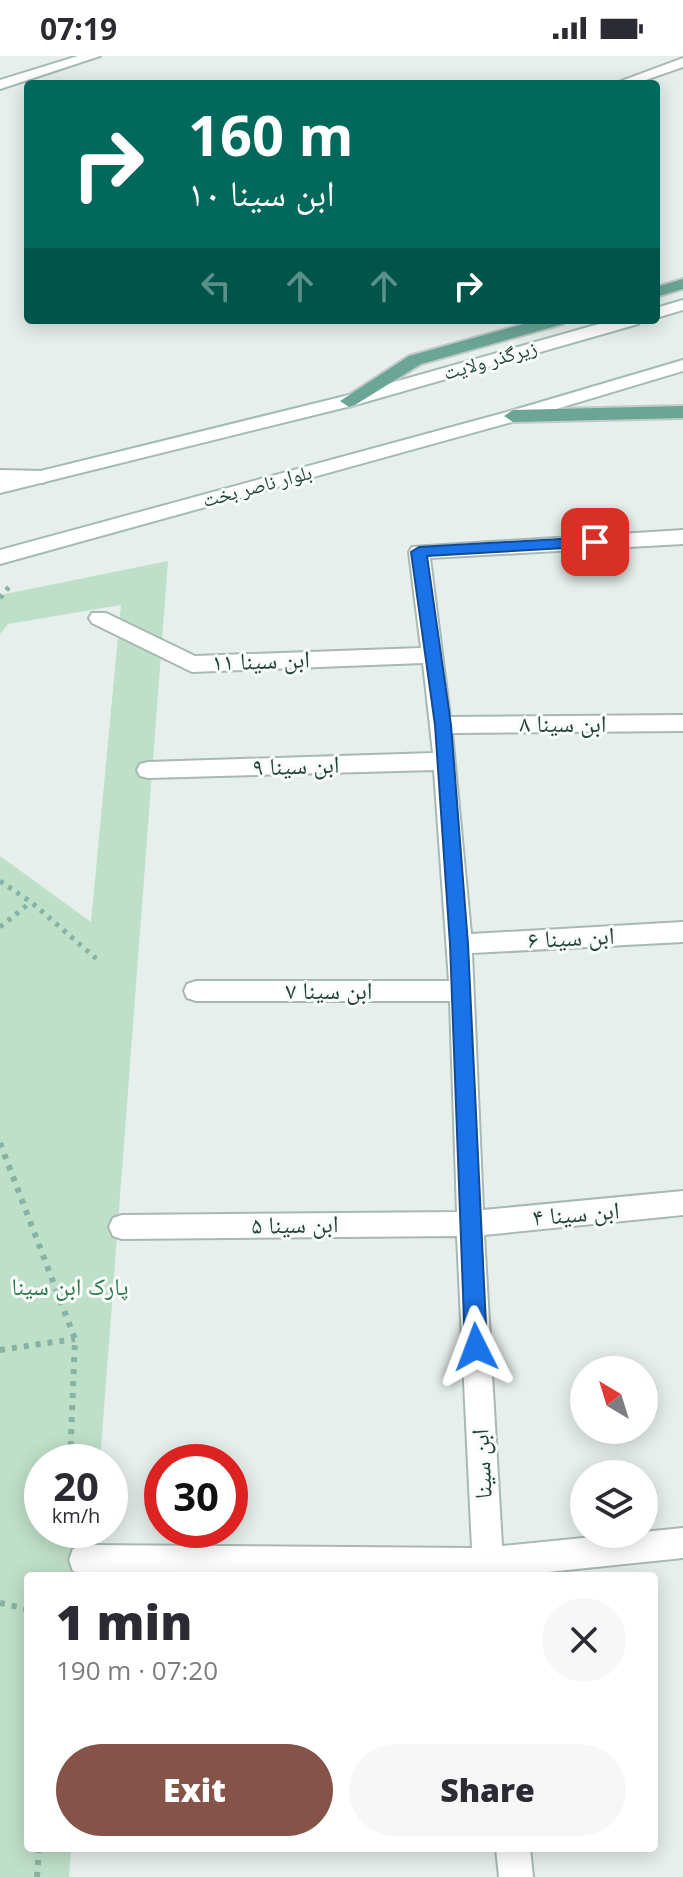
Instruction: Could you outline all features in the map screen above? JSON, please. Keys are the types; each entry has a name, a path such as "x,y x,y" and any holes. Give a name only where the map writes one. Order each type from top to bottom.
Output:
{"main road":[{"path":"660,291 683,284"},
{"path":"349,401 415,360 543,324"},
{"path":"513,416 683,412"}],"street":[{"path":"0,85 93,56"},
{"path":"631,80 683,62"},
{"path":"660,312 683,305"},
{"name":"زیرگذر ولایت","path":"349,401 618,324"},
{"path":"513,416 683,365"},
{"path":"0,487 349,401"},
{"name":"بلوار ناصر بخت","path":"0,557 513,416"},
{"path":"0,476 43,477"},
{"name":"ابن سینا","path":"489,1570 469,1224 459,944 443,725 419,552 683,537"},
{"name":"ابن سینا ۱۱","path":"99,618 192,664 433,655"},
{"name":"ابن سینا ۸","path":"443,725 683,723"},
{"name":"ابن سینا ۹","path":"148,770 444,761"},
{"name":"ابن سینا ۶","path":"459,944 683,932"},
{"name":"ابن سینا ۷","path":"196,991 462,991"},
{"name":"ابن سینا ۴","path":"469,1224 683,1203"},
{"name":"ابن سینا ۵","path":"122,1227 469,1224"},
{"path":"84,1560 489,1570 683,1543"},
{"path":"513,1852 516,1877"}],"path":[{"path":"0,881 31,902 99,961"},
{"path":"0,927 31,902"},
{"path":"0,1143 75,1339 71,1444"},
{"path":"0,1350 75,1339"},
{"path":"0,1603 24,1608"},
{"path":"37,1877 39,1852"}],"green space":[{"name":"پارک ابن سینا","path":"168,561 101,1444 24,1444 24,1548 94,1548 92,1572 24,1572 24,1852 71,1852 69,1877 0,1877 0,856 91,922 121,605 8,624 0,634 0,595"}],"route":[{"path":"476,1347 459,944 443,725 419,552 595,542"}]}
